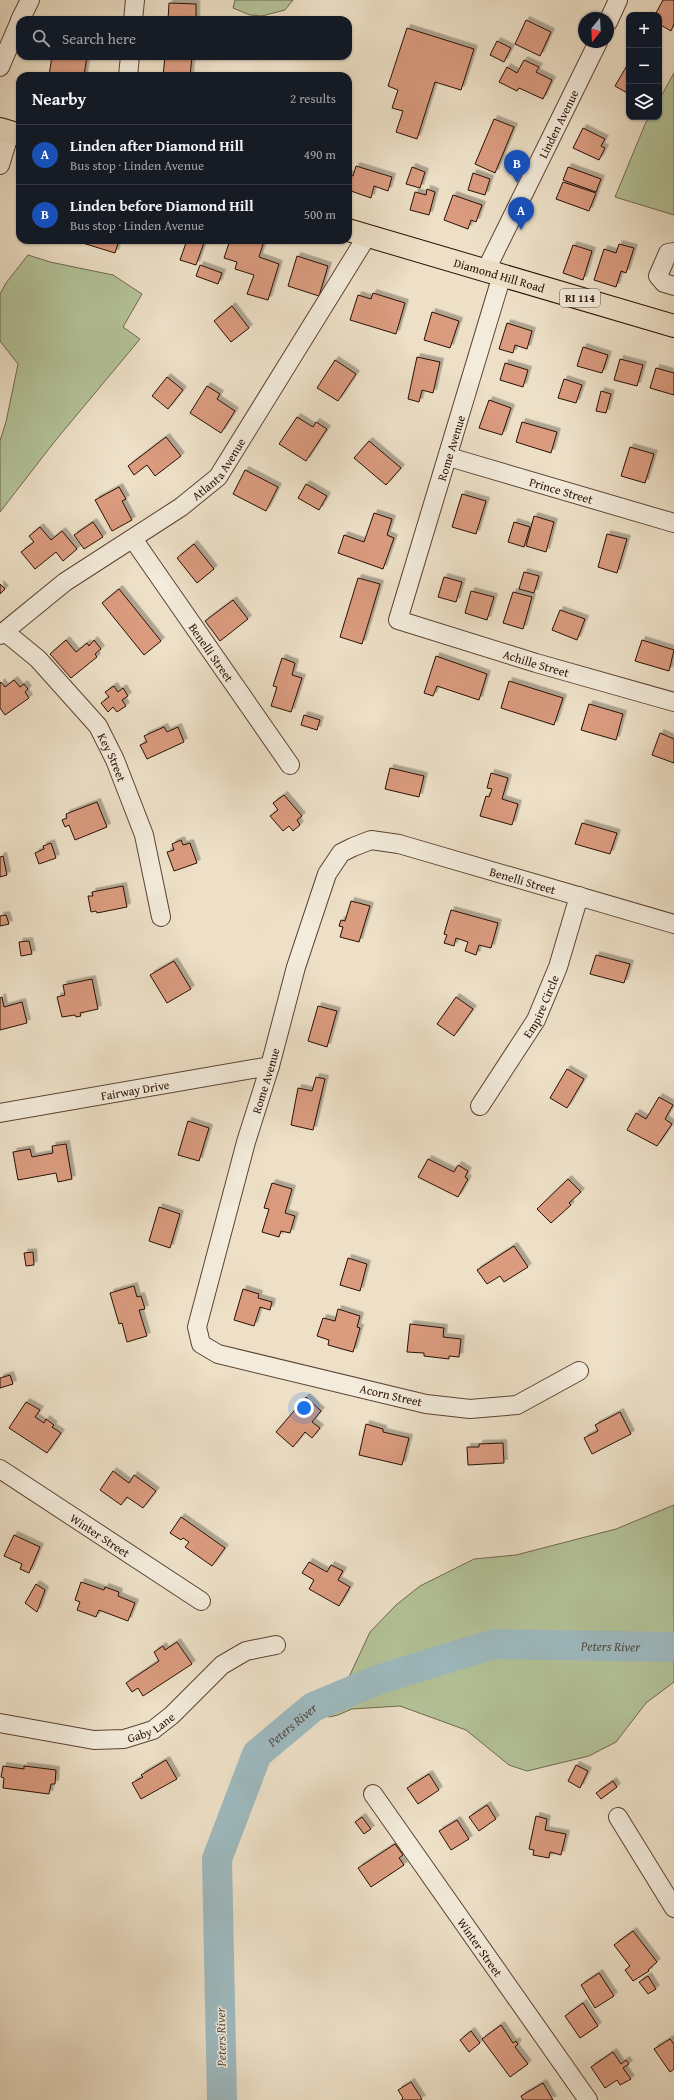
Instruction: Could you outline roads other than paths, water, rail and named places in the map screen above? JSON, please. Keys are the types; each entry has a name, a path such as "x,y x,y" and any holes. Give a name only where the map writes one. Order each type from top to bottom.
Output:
{"main road":[{"name":"Diamond Hill Road","path":"358,233 674,326"}],"street":[{"path":"22,16 30,0"},
{"path":"133,16 135,0"},
{"path":"613,12 618,0"},
{"path":"0,67 16,29"},
{"name":"Linden Avenue","path":"494,272 595,48"},
{"path":"128,72 130,60"},
{"path":"0,165 10,132"},
{"name":"Atlanta Avenue","path":"352,243 358,233"},
{"name":"Atlanta Avenue","path":"3,633 65,582 181,507 218,477 352,244"},
{"path":"674,252 668,253 658,276 659,280 674,286"},
{"name":"Rome Avenue","path":"398,620 449,457 494,272"},
{"name":"Prince Street","path":"449,457 674,524"},
{"name":"Benelli Street","path":"133,539 290,766"},
{"name":"Achille Street","path":"398,620 536,663 674,702"},
{"name":"Key Street","path":"3,633 38,659 98,726 115,760 144,835 161,917"},
{"name":"Rome Avenue","path":"201,1344 197,1327 246,1142 270,1066 296,967 327,874 341,853 371,840"},
{"name":"Benelli Street","path":"371,840 399,844 674,924"},
{"name":"Empire Circle","path":"480,1106 536,1020 558,967 579,896"},
{"name":"Fairway Drive","path":"0,1113 270,1066"},
{"name":"Acorn Street","path":"201,1344 218,1354 426,1404 470,1410 517,1405 579,1370"},
{"name":"Winter Street","path":"0,1469 201,1601"},
{"name":"Gaby Lane","path":"0,1723 94,1740 124,1739 153,1730 172,1715 222,1665 246,1651 276,1645"},
{"name":"Winter Street","path":"373,1794 588,2100"},
{"path":"618,1817 674,1908"}],"waterway":[{"name":"Peters River","path":"222,2100 217,1859 257,1754 313,1707 380,1679 494,1644 674,1647"}],"place":[{"name":"Linden before Diamond Hill","path":"517,183"},
{"name":"Linden after Diamond Hill","path":"521,230"}]}
